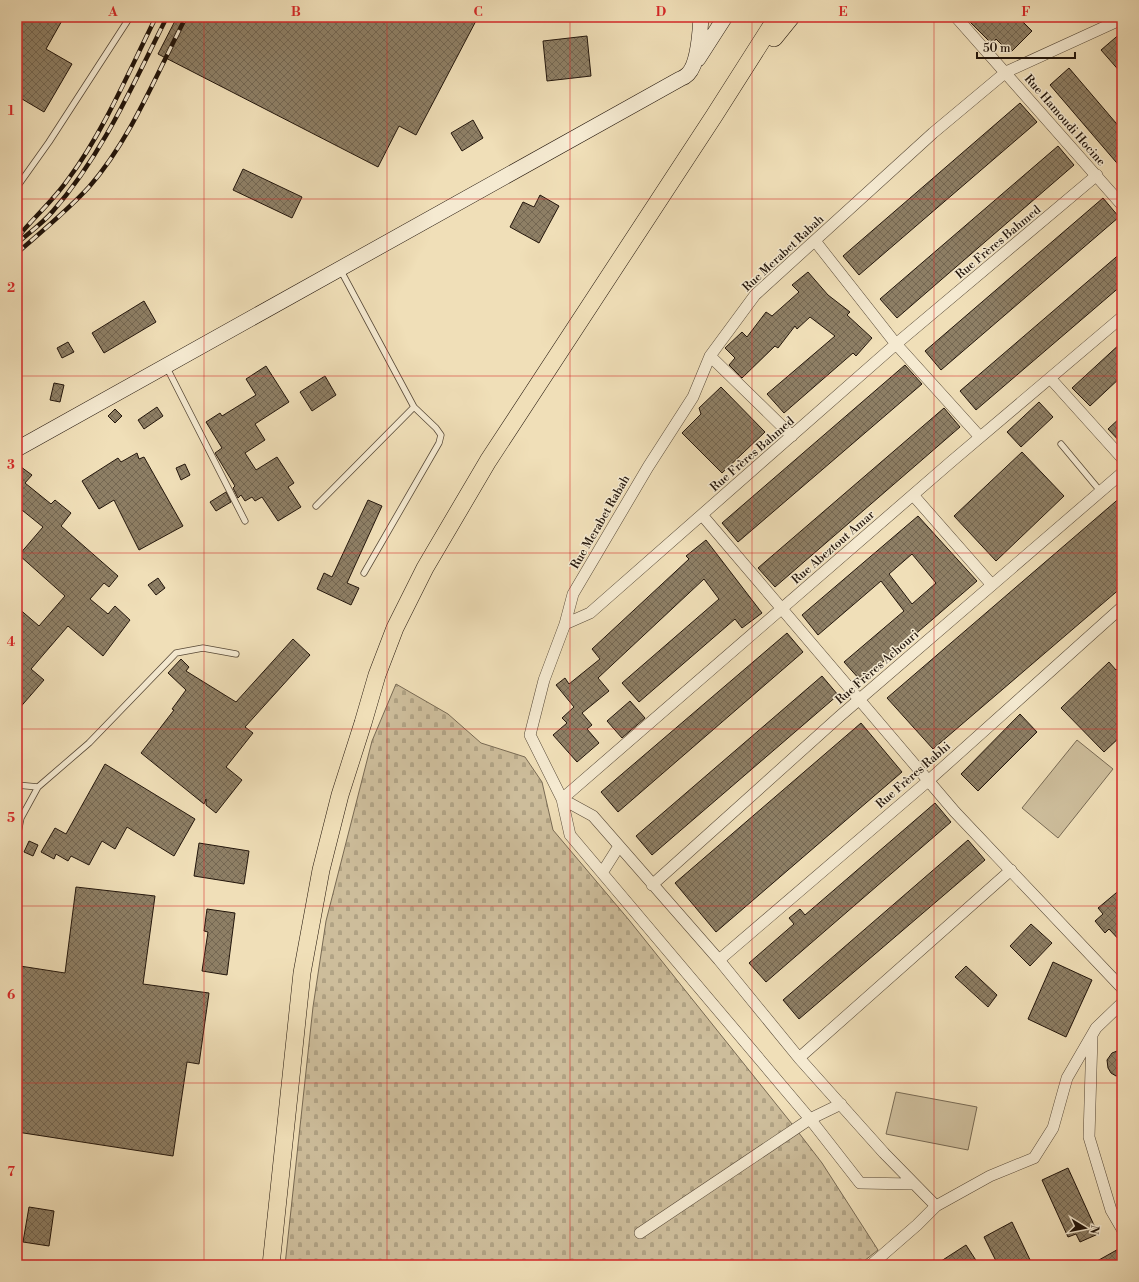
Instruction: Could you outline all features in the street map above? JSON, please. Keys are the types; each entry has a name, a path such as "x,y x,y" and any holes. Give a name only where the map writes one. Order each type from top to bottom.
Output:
{"main road":[{"path":"694,65 700,33 701,17"},
{"path":"17,449 672,84 688,74 724,17"},
{"path":"271,1265 302,973 321,870 334,818 377,675 395,628 425,568 484,467 714,116 777,17"},
{"path":"714,116 791,17"}],"street":[{"name":"Rue Hamoudi Hocine","path":"956,17 1122,205"},
{"name":"Rue Merabet Rabah","path":"565,624 573,594 648,467 693,397 710,356 755,295 933,133 1006,72 1122,19"},
{"name":"Rue Frères Bahmed","path":"565,624 590,613 896,344 1097,176"},
{"path":"815,241 896,344 980,437"},
{"name":"Rue Abeztout Amar","path":"562,799 980,437 1122,317"},
{"path":"710,356 792,436"},
{"path":"1050,378 1122,458"},
{"name":"Rue Frères Achouri","path":"652,885 859,700 1122,473"},
{"path":"913,495 992,585"},
{"path":"702,516 928,780 1122,988"},
{"name":"Rue Frères Rabhi","path":"719,960 928,780 1122,607"},
{"path":"565,624 544,680 530,735 562,799 570,834 810,1119 860,1183 913,1184"},
{"path":"562,799 593,816 719,960 799,1058 913,1184 936,1206"},
{"path":"602,873 619,846"},
{"path":"799,1058 1011,870"},
{"path":"871,1265 917,1225 936,1206 990,1176 1034,1158 1053,1128 1067,1078 1092,1034 1122,1003"},
{"path":"1092,1034 1090,1137 1111,1210 1122,1229"},
{"path":"640,1233 810,1119 840,1104"}],"lane":[{"path":"17,187 49,142 130,17"},
{"path":"340,269 414,407 436,428 441,435 439,443 364,573"},
{"path":"165,366 245,521"},
{"path":"316,506 414,407"},
{"path":"1061,444 1100,492"},
{"path":"17,838 21,818 38,787 89,743 176,653 203,648 236,654"},
{"path":"17,785 38,787"}],"green space":[{"path":"396,684 448,714 481,743 525,757 542,782 553,830 629,920 792,1124 822,1163 878,1250 859,1265 285,1265 313,1007 326,921 372,741"},
{"path":"1077,740 1113,769 1058,838 1022,808"},
{"path":"896,1092 977,1107 968,1150 886,1134"}],"building":[{"path":"17,17 64,17 46,49 72,64 44,112 17,96"},
{"path":"177,17 478,17 416,135 399,126 378,167 158,54"},
{"path":"965,17 1018,17 1032,31 1010,53 996,39 992,44"},
{"path":"1122,32 1122,74 1101,50"},
{"path":"587,36 591,76 547,81 543,41"},
{"path":"1069,68 1122,130 1122,169 1050,85"},
{"path":"1020,103 1037,122 859,275 843,256"},
{"path":"473,120 483,138 462,151 451,133"},
{"path":"1058,146 1074,165 897,318 880,299"},
{"path":"243,169 302,197 292,218 233,190"},
{"path":"540,195 559,206 539,243 510,227 523,202 534,207"},
{"path":"1103,198 1119,217 941,370 925,351"},
{"path":"1122,252 1122,285 976,410 960,391"},
{"path":"808,272 828,295 850,312 847,315 872,338 856,356 853,353 784,413 767,394 835,336 810,317 797,329 795,326 778,348 775,346 742,378 729,365 735,358 725,348 742,332 747,337 766,312 772,316 799,292 792,285"},
{"path":"144,301 156,322 104,353 92,333"},
{"path":"68,342 74,352 62,358 57,348"},
{"path":"1122,342 1122,376 1090,406 1072,388"},
{"path":"905,365 922,384 738,542 722,523"},
{"path":"266,366 289,402 255,424 265,440 245,453 256,470 277,457 294,483 288,487 301,507 278,521 262,497 255,501 252,497 245,501 241,495 238,498 233,488 235,486 215,453 222,448 206,422 220,413 222,416 256,395 246,379"},
{"path":"325,376 336,395 312,411 300,392"},
{"path":"54,383 64,385 60,402 50,400"},
{"path":"721,387 765,432 722,473 682,433 701,414 699,408"},
{"path":"1039,402 1053,417 1021,447 1007,432"},
{"path":"157,407 163,416 144,429 138,420"},
{"path":"944,408 960,427 775,587 758,568"},
{"path":"115,409 122,416 115,423 108,416"},
{"path":"1122,416 1122,444 1108,429"},
{"path":"1022,452 1064,496 996,561 954,516"},
{"path":"137,453 139,459 144,457 183,526 139,550 114,500 99,509 82,481 118,458 121,462"},
{"path":"17,464 32,475 25,483 51,504 55,500 71,513 61,526 118,576 109,587 104,583 90,599 108,614 115,606 130,620 103,656 68,626 31,669 44,680 17,711 17,607 39,626 65,596 19,555 43,527 17,506"},
{"path":"185,464 190,475 181,480 176,468"},
{"path":"226,492 231,502 216,511 210,502"},
{"path":"1122,496 1122,587 933,749 887,698"},
{"path":"368,500 382,506 347,583 359,588 351,605 317,589 324,573 332,577"},
{"path":"918,516 977,581 861,681 844,662 904,611 881,581 818,635 802,615","holes":["912,554 936,583 912,604 889,574"]},
{"path":"706,540 762,613 742,628 735,619 639,702 622,683 719,599 704,579 598,678 609,691 582,713 592,725 587,729 599,743 577,762 553,735 567,723 562,718 574,707 556,685 565,678 569,684 600,659 592,649 689,559 686,556"},
{"path":"158,578 165,588 156,595 148,585"},
{"path":"787,633 803,652 618,812 601,792"},
{"path":"293,639 310,655 245,727 253,733 226,767 242,780 216,813 206,805 206,799 204,804 141,753 174,710 172,709 186,690 168,673 181,659 189,667 186,671 236,702"},
{"path":"1109,662 1116,670 1122,664 1122,735 1104,752 1061,708"},
{"path":"822,676 838,695 652,855 636,836"},
{"path":"630,701 645,718 622,738 607,721"},
{"path":"1020,714 1037,732 978,791 961,774"},
{"path":"861,723 902,772 716,932 675,883"},
{"path":"105,764 195,819 174,856 127,827 115,849 102,841 89,865 71,856 68,861 56,854 54,859 41,852 55,828 66,834"},
{"path":"935,803 951,822 766,982 749,963 794,924 789,918 800,909 805,915"},
{"path":"968,840 985,860 799,1019 783,1000"},
{"path":"29,841 38,845 33,856 24,852"},
{"path":"199,843 249,851 244,884 194,876"},
{"path":"76,887 155,896 143,984 209,993 199,1064 187,1062 173,1156 17,1132 17,986 20,966 65,973"},
{"path":"1122,888 1122,943 1109,929 1105,933 1095,921 1103,914 1098,908"},
{"path":"207,909 235,913 227,975 202,971 208,932 204,931"},
{"path":"1031,924 1052,943 1030,966 1010,946"},
{"path":"1053,962 1092,980 1066,1037 1028,1019"},
{"path":"966,966 997,995 988,1007 955,977"},
{"path":"1122,1049 1122,1075 1116,1076 1111,1073 1108,1068 1107,1060 1112,1053"},
{"path":"1068,1168 1098,1234 1080,1242 1076,1234 1068,1237 1042,1180"},
{"path":"29,1207 54,1211 49,1246 23,1242"},
{"path":"1012,1222 1031,1262 1025,1265 998,1265 984,1237"},
{"path":"966,1245 979,1265 935,1265"},
{"path":"1122,1247 1122,1265 1090,1265"}],"railway":[{"path":"17,238 57,194 82,160 116,99 156,17"},
{"path":"17,243 36,228 49,215 71,189 87,166 116,118 167,17"},
{"path":"17,253 72,204 89,187 104,168 131,127 186,17"}]}
